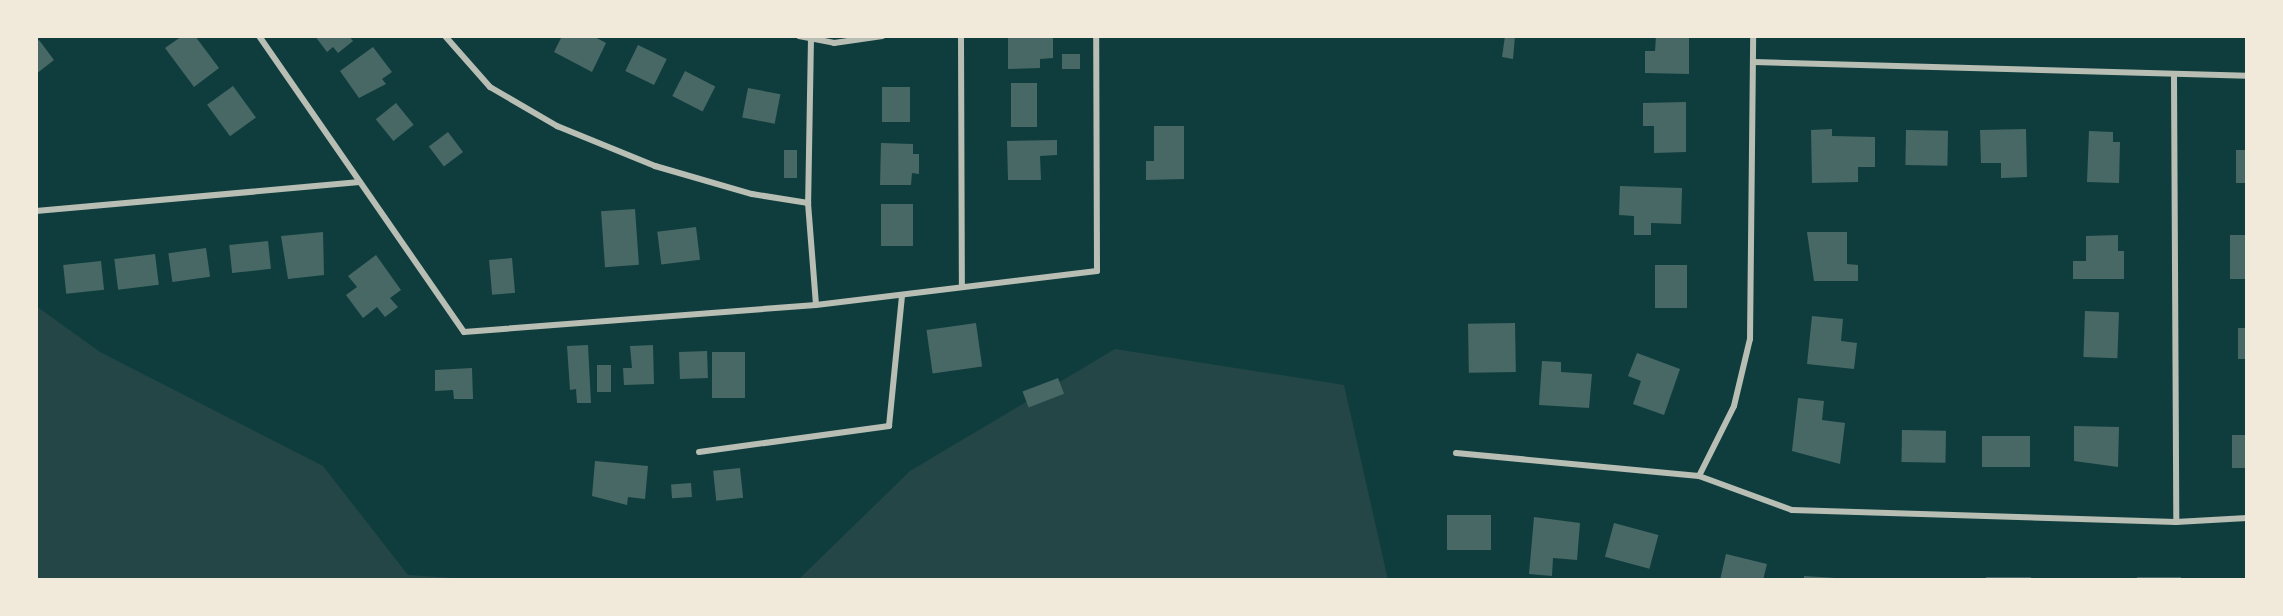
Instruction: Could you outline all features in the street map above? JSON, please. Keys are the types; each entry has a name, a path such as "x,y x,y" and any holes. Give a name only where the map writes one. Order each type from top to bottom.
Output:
{"street":[{"path":"258,36 464,332 816,305 1097,271 1096,36"},
{"path":"445,36 490,87 557,126 655,166 752,194 808,203"},
{"path":"799,36 834,43 882,36"},
{"path":"961,36 962,287"},
{"path":"1700,476 1734,406 1750,339 1753,36"},
{"path":"811,38 808,203 816,305"},
{"path":"1754,62 2174,77 2247,76"},
{"path":"2174,77 2176,522"},
{"path":"36,211 360,182"},
{"path":"699,452 889,426 902,296"},
{"path":"1456,453 1700,476 1792,510 2176,522 2247,518"}],"shaded area":[{"path":"36,306 100,352 323,466 408,575 487,580 36,580"},
{"path":"1115,349 1344,385 1388,580 798,580 910,471"}],"building":[{"path":"182,36 195,36 219,68 194,87 165,48"},
{"path":"315,36 349,36 353,41 338,53 333,47 327,52"},
{"path":"562,36 593,36 606,43 592,72 554,52"},
{"path":"1008,36 1053,36 1053,58 1040,59 1040,68 1008,69"},
{"path":"1505,36 1515,36 1513,59 1502,57"},
{"path":"1656,36 1689,36 1689,74 1645,73 1645,51 1655,51"},
{"path":"39,40 54,60 36,74 36,42"},
{"path":"638,45 667,59 654,85 625,71"},
{"path":"373,47 392,72 382,79 386,84 359,98 340,71"},
{"path":"1062,54 1080,54 1080,69 1062,69"},
{"path":"685,71 715,86 703,111 672,96"},
{"path":"1011,83 1037,83 1037,127 1011,127"},
{"path":"233,86 256,118 230,136 207,105"},
{"path":"882,87 910,87 910,122 882,122"},
{"path":"748,88 780,94 775,124 742,117"},
{"path":"1686,102 1686,152 1654,153 1654,126 1643,126 1643,103"},
{"path":"396,103 414,125 393,141 376,119"},
{"path":"1154,126 1184,126 1184,179 1146,180 1146,161 1154,161"},
{"path":"1832,129 1832,136 1875,137 1875,167 1858,167 1858,182 1812,183 1811,130"},
{"path":"2026,129 2027,177 2001,178 2001,163 1981,163 1980,130"},
{"path":"1906,130 1948,131 1947,166 1905,165"},
{"path":"2089,131 2113,132 2113,142 2120,142 2119,183 2087,182"},
{"path":"448,132 463,152 444,166 429,146"},
{"path":"1057,140 1057,155 1040,156 1041,180 1008,180 1007,141"},
{"path":"881,143 913,144 913,154 919,154 919,174 912,173 911,185 880,185"},
{"path":"784,150 797,150 797,178 784,178"},
{"path":"2236,150 2247,150 2247,183 2236,183"},
{"path":"1620,186 1682,188 1681,224 1651,223 1651,235 1634,235 1634,216 1619,215"},
{"path":"881,204 913,204 913,246 881,246"},
{"path":"635,209 639,265 605,267 601,211"},
{"path":"696,227 700,260 661,265 657,232"},
{"path":"323,232 324,275 288,279 281,236"},
{"path":"1807,232 1847,232 1847,264 1858,265 1858,281 1814,281"},
{"path":"2118,235 2118,251 2124,251 2124,279 2073,279 2073,261 2086,261 2086,236"},
{"path":"2230,235 2247,235 2247,279 2230,279"},
{"path":"268,241 271,269 232,273 229,245"},
{"path":"206,248 210,277 172,282 168,253"},
{"path":"155,254 159,285 118,290 114,259"},
{"path":"376,255 401,290 390,298 398,307 385,317 377,307 363,318 346,295 357,287 348,276"},
{"path":"512,258 515,293 492,295 489,260"},
{"path":"101,261 104,290 66,294 63,265"},
{"path":"1655,265 1687,265 1687,308 1655,308"},
{"path":"2085,311 2119,312 2117,358 2083,357"},
{"path":"1812,316 1843,319 1841,341 1857,343 1854,369 1807,364"},
{"path":"976,323 982,367 933,374 926,330"},
{"path":"1515,323 1516,372 1469,373 1468,324"},
{"path":"2238,328 2247,328 2247,359 2238,359"},
{"path":"588,345 591,403 577,403 576,389 570,390 567,346"},
{"path":"653,345 654,384 624,385 623,368 632,368 630,346"},
{"path":"707,351 708,378 680,379 679,352"},
{"path":"712,352 745,352 745,398 712,398"},
{"path":"1637,353 1680,369 1664,415 1633,404 1641,381 1628,376"},
{"path":"1542,361 1561,362 1561,372 1592,374 1589,408 1539,405"},
{"path":"597,365 611,365 611,392 597,392"},
{"path":"472,368 473,399 454,399 453,390 435,391 435,370"},
{"path":"1058,378 1064,394 1029,407 1023,392"},
{"path":"1798,398 1824,401 1822,420 1845,423 1840,464 1792,451"},
{"path":"2074,426 2119,427 2118,467 2074,461"},
{"path":"1902,430 1946,431 1945,463 1901,462"},
{"path":"2232,435 2247,435 2247,468 2232,468"},
{"path":"1982,436 2030,436 2030,467 1982,467"},
{"path":"595,461 648,466 645,499 628,497 627,505 592,496"},
{"path":"740,468 743,498 716,501 713,471"},
{"path":"691,483 692,497 672,498 671,484"},
{"path":"1447,515 1491,515 1491,550 1447,550"},
{"path":"1534,517 1580,523 1577,560 1553,558 1552,576 1529,574"},
{"path":"1614,523 1658,535 1649,569 1605,557"},
{"path":"1726,554 1767,564 1763,580 1720,580"},
{"path":"1804,576 1836,578 1836,580 1804,580"},
{"path":"1986,577 2031,577 2031,580 1986,580"},
{"path":"2137,577 2181,577 2181,580 2137,580"}]}
